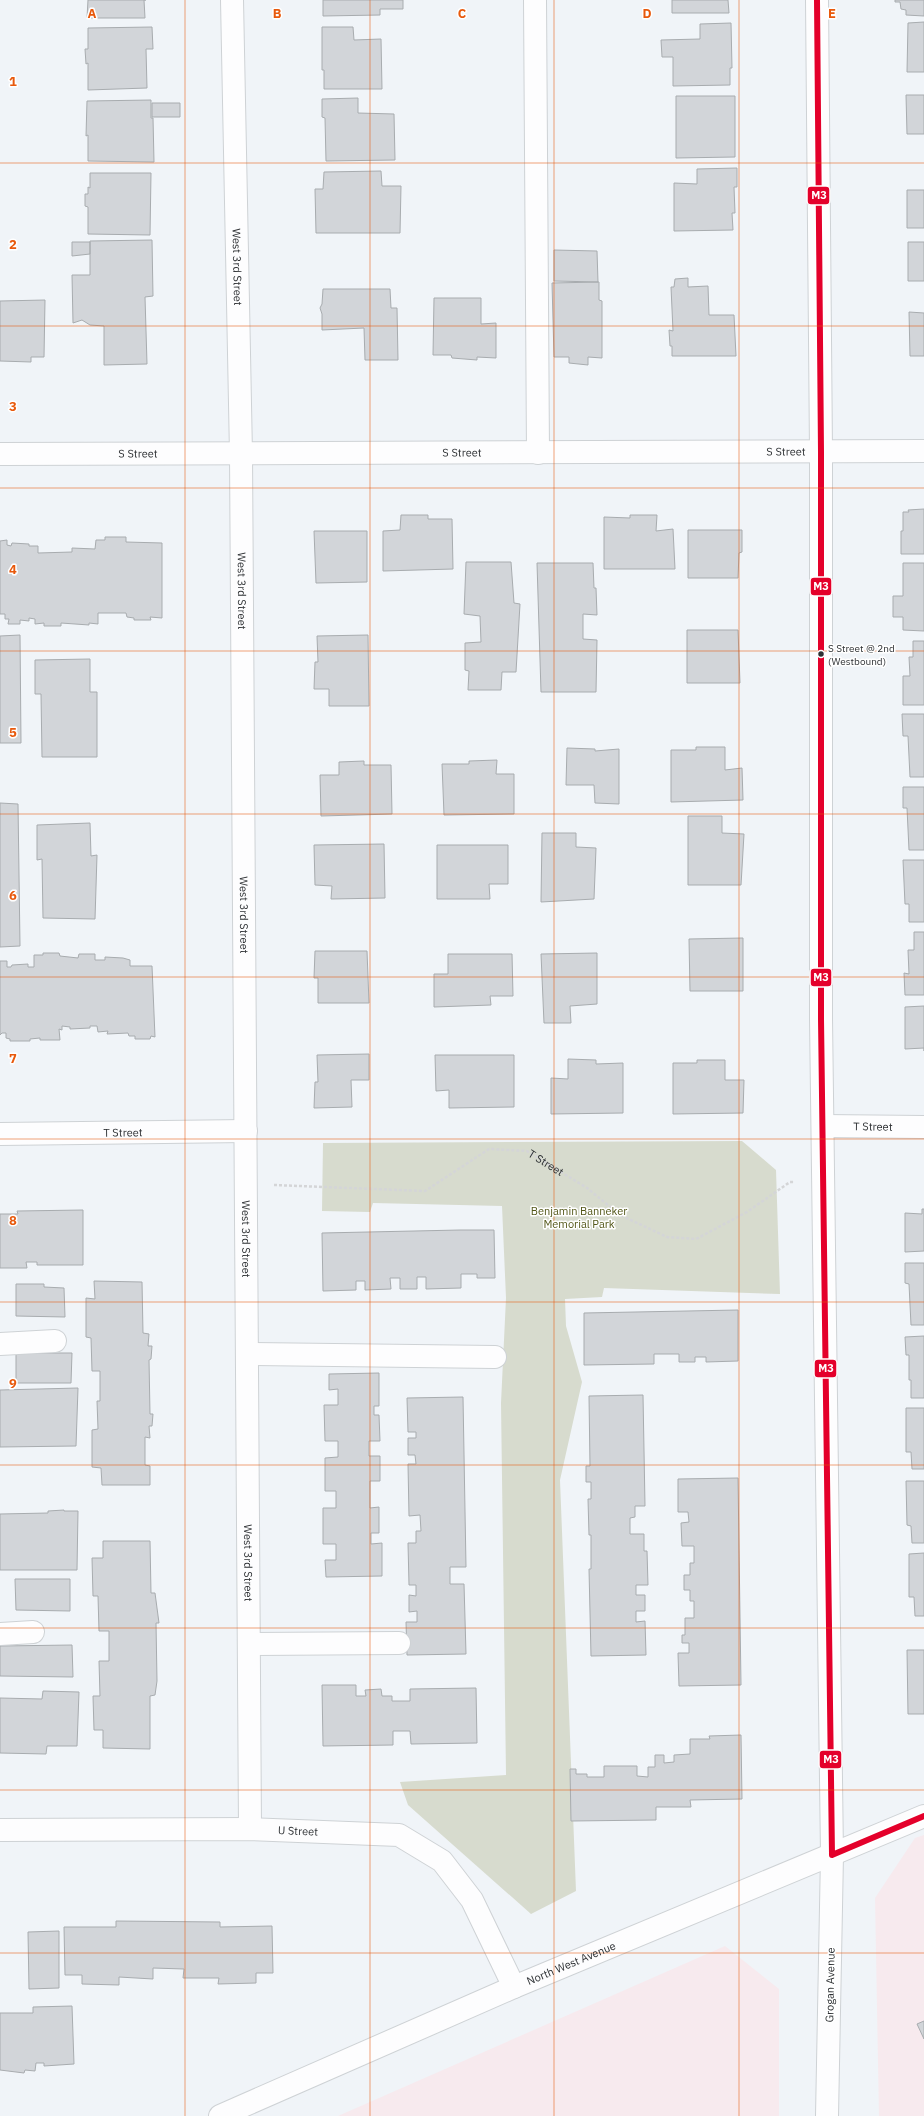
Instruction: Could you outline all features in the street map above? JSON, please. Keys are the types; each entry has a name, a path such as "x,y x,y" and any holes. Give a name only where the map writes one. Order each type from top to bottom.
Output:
{"street":[{"name":"West 3rd Street","path":"232,0 241,454 250,1829"},
{"path":"535,0 538,453"},
{"name":"Grogan Avenue","path":"817,0 821,452 821,1019 832,1855 828,2116"},
{"name":"S Street","path":"0,454 924,452"},
{"name":"T Street","path":"823,1126 924,1127"},
{"name":"T Street","path":"0,1134 246,1131"},
{"path":"0,1344 56,1341"},
{"path":"247,1354 495,1357"},
{"path":"0,1634 33,1632"},
{"path":"249,1644 399,1644"},
{"name":"North West Avenue","path":"220,2116 514,1987 924,1816"},
{"name":"U Street","path":"0,1830 250,1829 399,1835 442,1861 472,1900 514,1987"}],"path":[{"name":"T Street","path":"246,1184 425,1191 489,1150 528,1151 587,1188 620,1215 667,1237 696,1239 747,1212 790,1182 823,1184"}],"shaded area":[{"path":"924,1835 924,2116 879,2116 875,1898 915,1838"},
{"path":"725,1946 779,1989 779,2116 338,2116"}],"green space":[{"name":"Benjamin Banneker Memorial Park","path":"742,1141 776,1170 780,1294 604,1288 602,1297 565,1299 566,1326 582,1382 560,1480 576,1891 531,1914 408,1805 400,1782 506,1775 501,1403 506,1298 502,1206 373,1203 370,1212 322,1211 323,1143"}],"building":[{"path":"88,0 144,0 145,18 87,18"},
{"path":"323,0 403,0 403,9 380,9 380,15 323,16"},
{"path":"672,0 728,0 729,13 672,13"},
{"path":"895,0 924,0 924,16 906,15 906,10 901,9 900,2 895,2"},
{"path":"924,22 924,72 907,72 908,23"},
{"path":"731,23 732,68 730,68 730,85 673,86 673,57 662,57 661,40 700,39 700,24"},
{"path":"152,27 153,49 146,49 147,88 88,90 88,63 86,64 85,49 88,49 88,28"},
{"path":"322,27 353,27 354,40 381,39 382,89 324,89 324,70 322,70"},
{"path":"906,95 924,95 924,134 907,134"},
{"path":"676,96 735,96 735,157 676,158"},
{"path":"358,98 358,113 394,114 395,160 326,161 325,118 322,117 322,99"},
{"path":"151,100 154,162 88,161 88,135 86,136 87,101"},
{"path":"152,103 180,103 180,117 152,117"},
{"path":"737,168 737,187 734,187 735,213 732,213 733,230 674,231 674,183 697,184 697,169"},
{"path":"381,171 382,186 401,186 400,233 316,233 315,189 323,189 324,172"},
{"path":"90,173 151,173 150,235 88,234 88,207 85,206 85,194 88,194 88,187 90,188"},
{"path":"907,190 924,190 924,228 907,228"},
{"path":"152,240 153,296 145,297 147,364 104,365 104,326 90,325 82,320 73,323 72,275 90,275 90,241"},
{"path":"72,242 90,242 90,254 72,256"},
{"path":"908,242 924,242 924,281 908,281"},
{"path":"554,250 597,251 598,282 554,281"},
{"path":"688,278 688,287 708,286 709,315 734,315 736,356 672,356 669,330 673,331 671,287 674,287 675,279"},
{"path":"599,282 599,300 602,301 602,358 588,357 588,365 569,363 569,357 554,357 552,283"},
{"path":"323,289 390,289 391,308 397,308 398,360 365,360 364,328 322,330 322,314 320,308 322,304"},
{"path":"434,298 481,298 481,324 496,323 496,358 477,357 477,360 452,358 451,355 433,355"},
{"path":"45,300 44,357 31,357 31,362 0,361 0,301"},
{"path":"909,312 924,313 924,356 910,356"},
{"path":"924,509 924,554 901,554 903,512 909,512 908,510"},
{"path":"401,515 428,515 428,519 452,519 453,569 383,571 383,531 400,530"},
{"path":"630,515 657,515 656,531 673,529 675,569 604,569 604,517 630,518"},
{"path":"688,530 742,530 742,552 739,553 738,578 688,578"},
{"path":"314,531 367,531 367,582 316,583"},
{"path":"105,537 126,537 126,542 162,543 162,618 150,617 151,620 134,620 134,618 127,617 126,613 98,613 98,624 89,623 89,625 61,623 61,626 44,626 44,623 35,624 35,619 29,618 29,621 20,620 20,624 8,624 9,619 5,619 5,614 0,614 0,541 7,540 7,545 11,546 12,543 38,546 38,553 72,552 72,548 95,549 96,540 105,540"},
{"path":"466,562 511,562 514,603 520,604 516,672 502,672 501,690 468,690 469,671 465,670 465,643 481,642 480,616 464,614"},
{"path":"537,563 593,563 597,615 583,614 583,639 597,640 596,692 541,692"},
{"path":"903,563 924,563 924,631 903,630 903,617 893,617 893,596 903,596"},
{"path":"687,630 738,630 740,683 687,683"},
{"path":"20,635 21,743 0,743 0,636"},
{"path":"368,635 369,706 329,706 329,689 314,689 315,662 318,662 317,636"},
{"path":"913,641 924,641 924,705 903,705 903,676 910,676 909,657 913,657"},
{"path":"90,659 90,692 97,692 97,757 42,757 41,694 35,694 35,660"},
{"path":"902,714 924,714 924,777 910,777 908,736 903,736"},
{"path":"696,747 725,747 725,770 742,768 743,800 671,802 671,750 696,750"},
{"path":"567,748 595,749 595,751 619,749 619,804 595,803 594,785 566,785"},
{"path":"497,760 496,774 514,774 514,814 444,815 442,764 469,764 469,761"},
{"path":"364,761 364,765 391,765 392,814 321,816 320,775 339,775 339,762"},
{"path":"903,787 924,787 924,850 909,850 907,808 903,808"},
{"path":"0,803 18,804 20,946 0,947"},
{"path":"688,816 722,816 722,833 744,834 741,885 688,885"},
{"path":"90,823 91,856 97,855 95,919 43,918 42,859 37,860 37,825"},
{"path":"542,833 576,833 576,847 596,848 594,899 541,902"},
{"path":"384,844 385,898 331,899 332,886 315,885 314,845"},
{"path":"437,845 508,845 508,884 489,884 490,899 437,899"},
{"path":"903,860 924,860 924,922 909,922 909,904 905,904"},
{"path":"914,932 924,932 924,995 905,995 904,973 909,974 908,950 914,950"},
{"path":"743,938 743,991 690,991 689,939"},
{"path":"315,951 367,951 369,1003 318,1003 318,978 314,978"},
{"path":"43,953 59,953 60,956 78,958 79,954 95,954 95,960 105,960 105,957 123,958 130,960 130,966 152,966 155,1037 151,1036 150,1039 135,1039 135,1036 129,1036 128,1033 107,1034 108,1031 98,1032 97,1026 90,1026 90,1028 70,1029 70,1027 62,1026 62,1030 59,1029 60,1040 40,1040 40,1038 30,1039 30,1041 10,1041 10,1039 6,1038 6,1033 2,1033 0,1035 0,961 7,961 7,967 11,967 12,965 28,964 28,967 34,967 34,955 43,955"},
{"path":"597,953 597,1004 570,1006 571,1023 544,1023 541,954"},
{"path":"448,954 512,954 513,996 490,996 491,1005 434,1007 434,974 448,974"},
{"path":"924,1006 924,1048 905,1049 905,1007"},
{"path":"369,1054 369,1080 351,1080 352,1107 314,1108 315,1082 318,1082 317,1055"},
{"path":"435,1055 514,1055 514,1107 449,1108 449,1090 436,1091"},
{"path":"568,1059 596,1060 596,1064 623,1063 623,1113 551,1114 551,1078 568,1079"},
{"path":"697,1060 725,1060 725,1080 744,1080 743,1113 673,1114 673,1063 697,1063"},
{"path":"922,1209 924,1209 924,1251 905,1252 905,1213 922,1214"},
{"path":"83,1210 83,1265 37,1265 37,1262 26,1262 27,1268 0,1268 0,1214 18,1214 17,1211"},
{"path":"494,1230 495,1278 477,1278 477,1274 461,1274 461,1288 426,1289 426,1277 417,1277 417,1289 400,1289 400,1278 390,1278 391,1289 365,1290 365,1281 356,1281 356,1290 323,1291 322,1233"},
{"path":"905,1263 924,1263 924,1325 911,1325 909,1284 905,1283"},
{"path":"94,1281 142,1282 143,1333 149,1334 148,1346 152,1346 151,1359 149,1360 150,1414 153,1414 152,1426 149,1426 150,1438 145,1437 145,1465 150,1466 150,1485 102,1485 101,1468 92,1467 92,1430 98,1429 97,1401 100,1401 100,1371 92,1371 91,1338 86,1337 86,1298 95,1299"},
{"path":"16,1284 44,1284 44,1287 64,1288 65,1317 16,1316"},
{"path":"738,1310 738,1361 706,1362 706,1357 695,1357 695,1362 679,1362 679,1354 654,1354 654,1364 584,1365 584,1313"},
{"path":"924,1336 924,1398 911,1398 909,1355 906,1355 905,1337"},
{"path":"16,1353 72,1353 71,1383 16,1383"},
{"path":"379,1373 379,1406 374,1406 374,1415 379,1415 380,1441 369,1441 369,1456 380,1456 380,1481 370,1481 370,1508 379,1507 379,1533 371,1533 371,1544 382,1543 382,1576 326,1577 325,1560 336,1560 336,1544 323,1544 323,1508 336,1508 336,1491 325,1491 325,1458 338,1457 338,1441 325,1441 324,1405 338,1405 338,1389 329,1390 329,1374"},
{"path":"78,1388 76,1446 0,1447 0,1390"},
{"path":"643,1395 645,1506 635,1506 635,1517 630,1518 630,1534 644,1534 644,1551 647,1551 648,1585 636,1585 636,1595 645,1595 645,1611 636,1611 636,1622 645,1621 646,1655 591,1656 589,1569 591,1569 591,1535 589,1535 588,1499 591,1499 591,1482 586,1482 586,1466 590,1466 589,1396"},
{"path":"463,1397 466,1567 450,1567 450,1584 464,1584 466,1654 407,1655 406,1622 417,1622 417,1611 409,1612 409,1595 416,1596 416,1585 409,1585 408,1543 416,1543 416,1531 421,1531 420,1515 409,1516 408,1464 416,1464 415,1455 408,1455 408,1438 416,1438 416,1432 408,1432 407,1398"},
{"path":"906,1408 924,1408 924,1469 912,1469 911,1452 906,1452"},
{"path":"738,1478 741,1685 679,1686 678,1653 689,1653 689,1643 682,1643 682,1635 685,1635 685,1618 694,1618 694,1601 690,1601 690,1590 684,1590 684,1575 690,1575 690,1563 694,1563 694,1546 682,1546 681,1523 689,1522 688,1512 678,1512 678,1479"},
{"path":"906,1481 924,1481 924,1543 912,1543 911,1526 907,1525"},
{"path":"48,1511 78,1511 77,1570 0,1570 0,1514 48,1513"},
{"path":"103,1541 150,1541 151,1593 155,1593 159,1623 156,1623 157,1681 155,1695 150,1696 150,1749 103,1748 103,1730 94,1730 93,1696 100,1696 99,1661 109,1661 109,1631 99,1631 98,1596 93,1596 92,1558 103,1558"},
{"path":"924,1553 924,1616 915,1616 914,1597 909,1597 909,1554"},
{"path":"15,1579 70,1579 70,1611 16,1610"},
{"path":"72,1645 73,1677 0,1676 0,1646"},
{"path":"907,1650 924,1650 924,1714 908,1714"},
{"path":"322,1685 356,1685 356,1696 366,1696 365,1690 381,1689 382,1696 392,1696 392,1701 410,1701 410,1689 476,1688 477,1743 411,1744 410,1731 393,1731 393,1745 323,1746"},
{"path":"43,1691 79,1692 77,1746 47,1746 46,1754 0,1753 0,1698 42,1699"},
{"path":"741,1735 742,1799 690,1800 691,1807 656,1807 656,1820 571,1821 570,1769 576,1769 576,1774 587,1774 587,1777 604,1777 604,1766 637,1766 637,1776 648,1777 648,1767 655,1767 655,1755 664,1755 664,1763 674,1762 674,1755 690,1754 690,1739 710,1739 709,1736"},
{"path":"116,1921 220,1922 220,1927 272,1926 273,1973 256,1973 256,1983 218,1984 219,1978 183,1978 184,1969 153,1968 153,1979 119,1977 119,1985 82,1984 82,1975 65,1975 64,1927 116,1927"},
{"path":"59,1931 59,1988 29,1989 28,1932"},
{"path":"72,2006 74,2064 44,2066 44,2063 36,2063 35,2071 25,2070 24,2073 0,2070 0,2013 33,2013 33,2007"},
{"path":"924,2021 924,2039 917,2024"}],"transit line":[{"name":"M3","path":"817,0 821,452 821,1019 832,1855 924,1816"}],"place":[{"name":"S Street @ 2nd (Westbound)","path":"821,654"}]}
